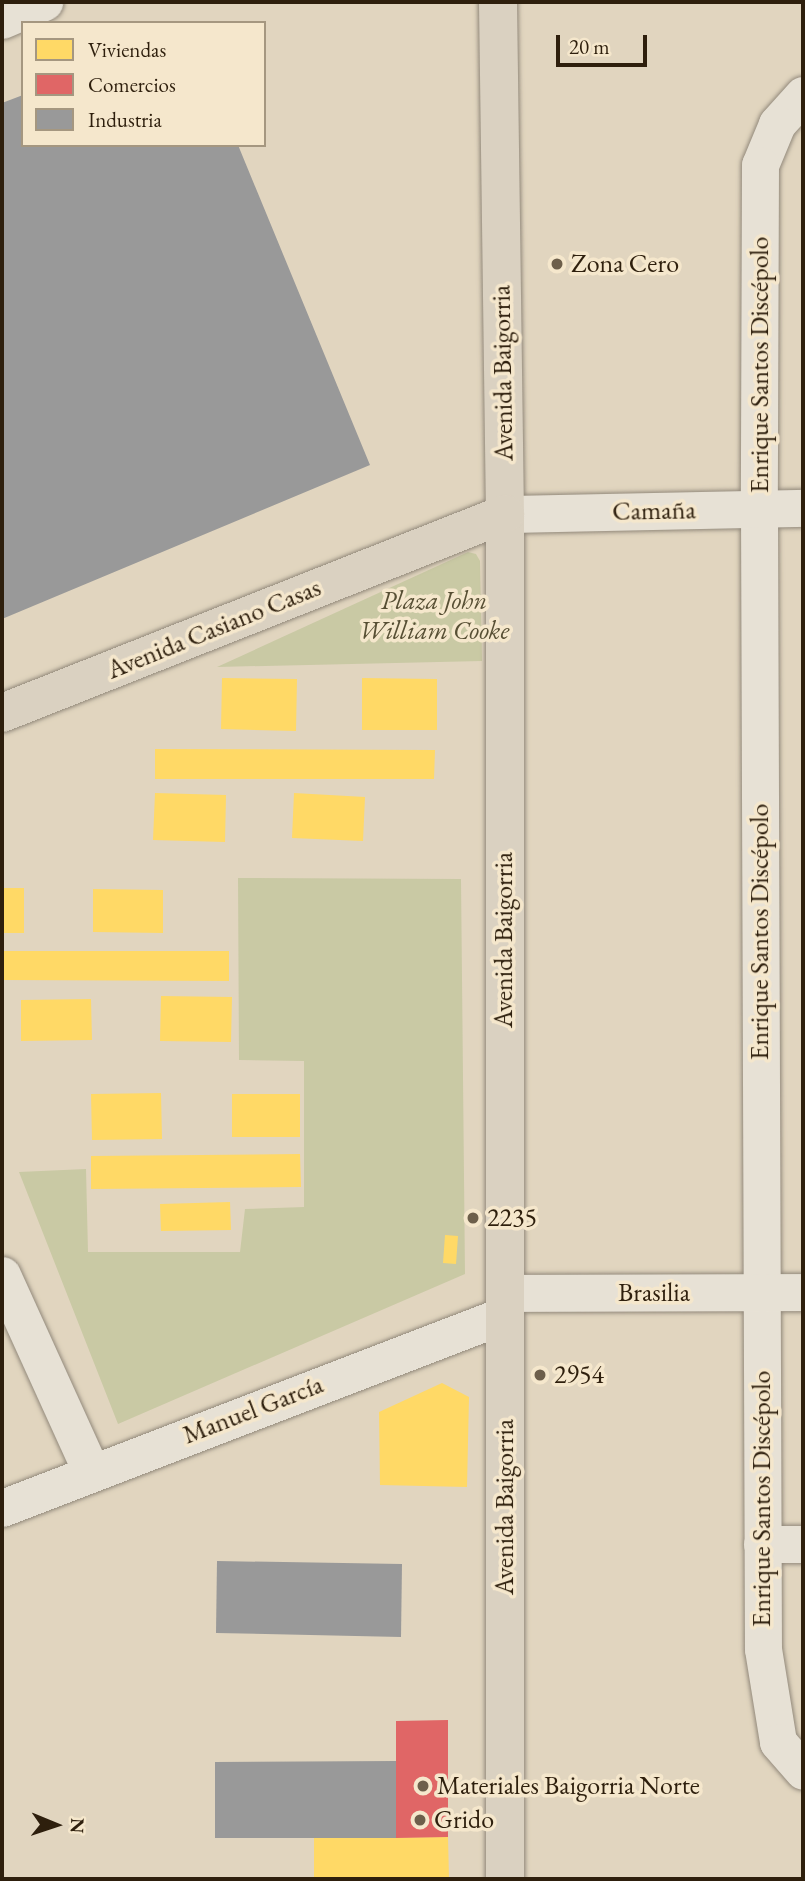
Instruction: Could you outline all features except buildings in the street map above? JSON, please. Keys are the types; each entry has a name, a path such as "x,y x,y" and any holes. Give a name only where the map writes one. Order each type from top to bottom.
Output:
{"main road":[{"name":"Avenida Baigorria","path":"498,2 505,514 505,1879"},
{"name":"Avenida Casiano Casas","path":"2,713 505,514"}],"street":[{"path":"2,20 44,2"},
{"name":"Enrique Santos Discépolo","path":"803,95 777,124 760,165 759,509 763,1649 778,1742 803,1771"},
{"name":"Camaña","path":"505,514 803,508"},
{"path":"2,1275 92,1471"},
{"name":"Brasilia","path":"504,1304 803,1292"},
{"name":"Manuel García","path":"2,1508 504,1304"},
{"path":"762,1544 803,1544"}],"green space":[{"name":"Plaza John William Cooke","path":"468,552 476,554 480,561 482,661 217,667"},
{"path":"238,878 461,879 465,1274 118,1424 19,1172 86,1169 88,1252 240,1252 245,1209 304,1207 304,1061 239,1060"}],"place":[{"name":"Zona Cero","path":"557,264"},
{"name":"2235","path":"473,1218"},
{"name":"2954","path":"540,1375"},
{"name":"Materiales Baigorria Norte","path":"423,1786"},
{"name":"Grido","path":"420,1820"}]}
